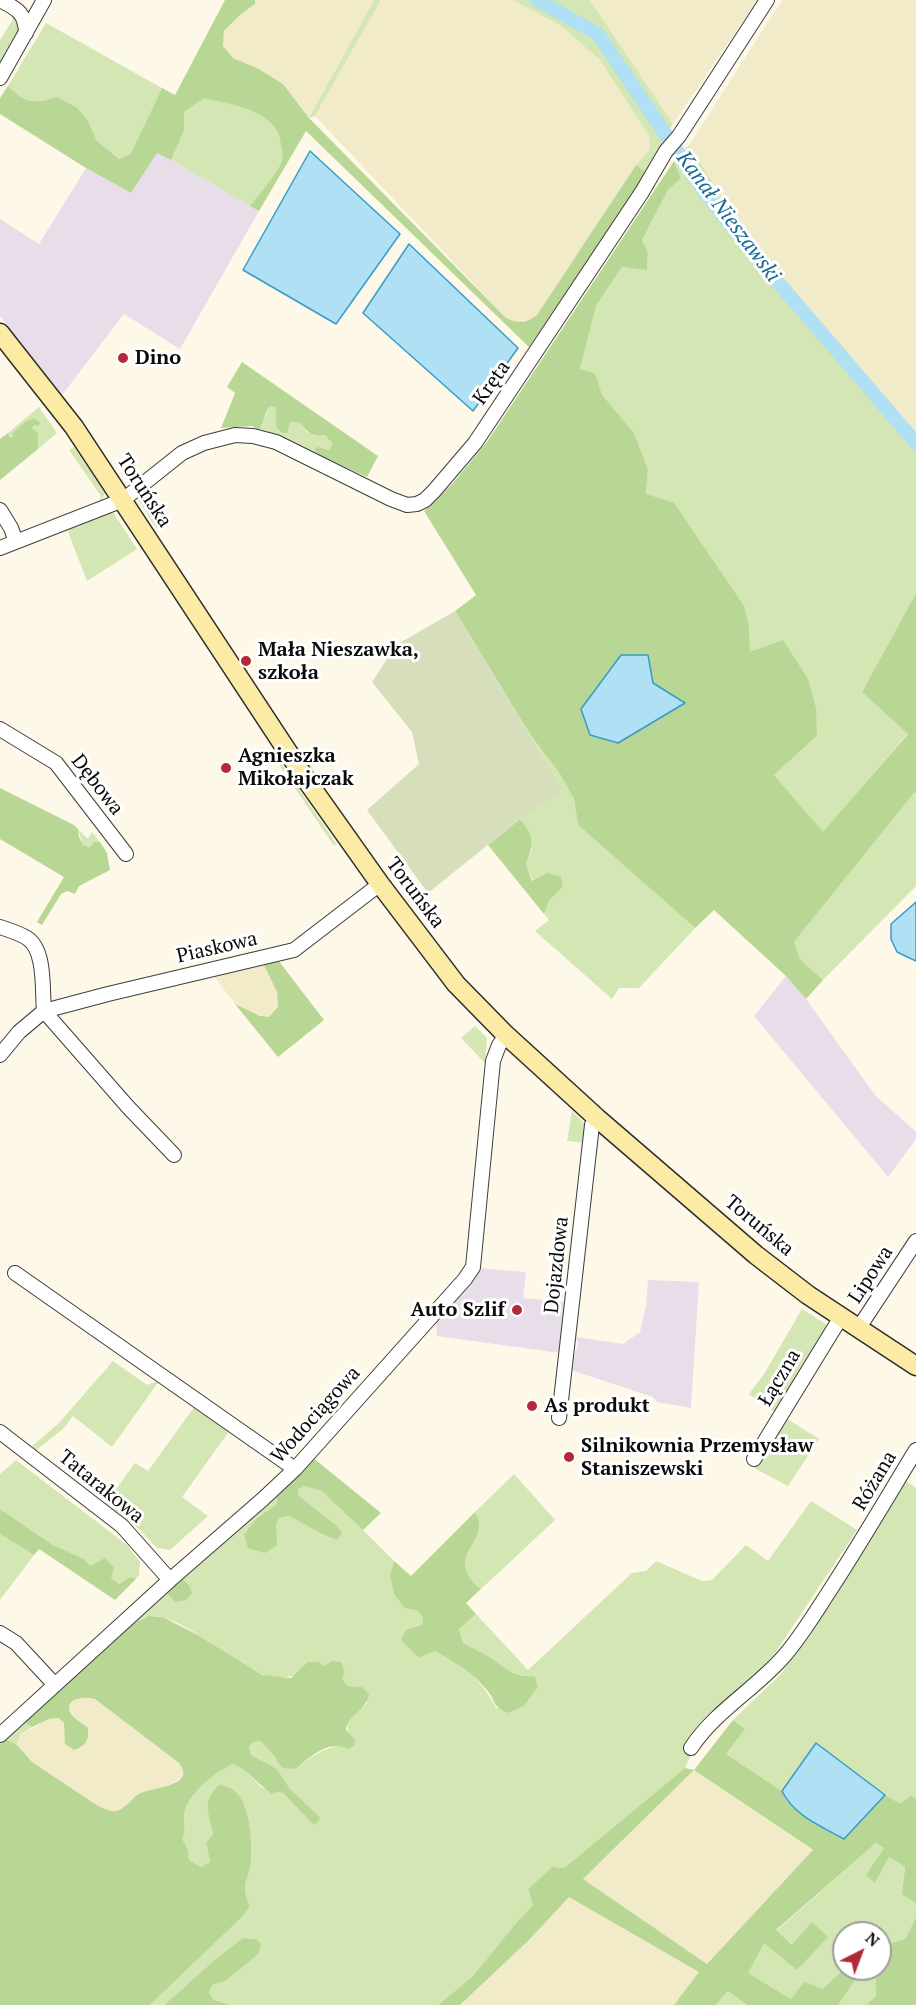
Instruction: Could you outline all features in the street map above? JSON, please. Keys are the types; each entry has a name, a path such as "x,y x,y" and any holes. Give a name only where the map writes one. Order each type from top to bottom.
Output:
{"main road":[{"name":"Toruńska","path":"0,333 69,419 307,781 380,884 456,984 506,1035 597,1118 756,1255 858,1329 916,1366"}],"street":[{"path":"0,0 17,9 22,15 25,20 26,33"},
{"path":"0,78 44,0"},
{"name":"Kręta","path":"0,548 123,500 183,453 204,443 235,435 253,436 276,442 407,505 425,500 481,433 767,0"},
{"path":"0,510 16,542"},
{"name":"Dębowa","path":"0,729 56,763 126,854"},
{"name":"Piaskowa","path":"0,1055 19,1032 44,1011 294,950 380,884"},
{"path":"0,927 24,936 37,947 44,1011 128,1107 174,1155"},
{"name":"Wodociągowa","path":"0,1735 295,1469 465,1279 473,1267 493,1061 499,1044 506,1035"},
{"name":"Dojazdowa","path":"560,1418 592,1125 597,1118"},
{"name":"Lipowa","path":"858,1329 916,1241"},
{"path":"15,1273 295,1469"},
{"name":"Łączna","path":"754,1460 841,1317"},
{"name":"Tatarakowa","path":"0,1432 122,1526 170,1580"},
{"name":"Różana","path":"692,1748 702,1732 759,1682 786,1654 867,1532 916,1450"},
{"path":"0,1633 16,1643 55,1685"}],"shaded area":[{"path":"255,0 374,0 309,118 283,84 259,69 233,58 223,46 224,32 241,14 255,4"},
{"path":"381,0 513,0 561,26 600,60 649,136 650,149 636,165 537,315 532,319 514,322 506,318 315,116"},
{"path":"590,0 757,0 673,124"},
{"path":"782,0 916,0 916,433 755,249 689,145"},
{"path":"157,152 259,211 180,349 124,314 62,395 0,316 0,219 39,244 86,168 131,193"},
{"path":"264,965 277,992 278,1007 269,1018 235,1004 213,975"},
{"path":"786,976 806,999 875,1095 916,1132 916,1139 888,1177 754,1016"},
{"path":"478,1268 526,1272 523,1298 563,1302 566,1313 562,1319 560,1353 437,1336 436,1323 477,1275"},
{"path":"648,1280 699,1282 691,1408 657,1402 653,1397 571,1370 571,1358 575,1355 578,1343 576,1337 623,1344 640,1332 646,1306"},
{"path":"88,1697 95,1699 179,1763 184,1769 181,1778 166,1787 146,1791 131,1799 124,1808 115,1811 108,1810 98,1806 32,1762 21,1751 17,1745 21,1734 49,1719 59,1718 64,1723 65,1730 84,1724 76,1720 69,1707 72,1701"},
{"path":"694,1770 813,1851 707,1964 583,1879"},
{"path":"569,1896 700,1972 674,2005 460,2005 529,1940"}],"green space":[{"path":"225,0 255,0 255,4 224,31 223,46 233,58 259,69 283,84 309,118 510,320 522,322 537,315 636,165 647,173 529,347 306,131 259,211 250,206 277,171 282,160 282,152 279,133 272,124 252,111 204,98 184,112 184,130 171,160 157,153 131,193 86,168 0,114 0,98 8,86 20,96 31,101 57,97 76,107 88,121 97,141 119,159 131,153 162,88 175,95"},
{"path":"374,0 381,0 315,116 309,118"},
{"path":"513,0 590,0 673,124 647,173 636,165 650,149 649,136 600,60 561,26"},
{"path":"11,12 16,15 23,30 0,68 0,40 13,19"},
{"path":"46,23 162,88 131,153 119,159 97,141 88,121 57,97 31,101 20,96 8,86"},
{"path":"204,97 252,111 273,124 279,133 282,160 273,177 250,206 171,160 182,133 184,112"},
{"path":"689,145 755,249 916,433 916,593 862,692 908,733 823,833 774,775 817,736 750,653 749,627 646,494 648,469 634,433 601,395 595,373 580,369 596,306 622,267 647,269 648,253 642,240 668,190 681,178 674,161"},
{"path":"674,161 681,178 668,190 642,240 648,253 647,270 622,267 596,306 580,369 595,373 602,395 634,433 648,469 646,494 674,503 744,606 749,627 750,652 783,640 808,679 816,708 817,736 774,775 823,832 908,734 862,692 916,593 916,793 794,942 800,959 823,980 806,999 786,976 714,910 695,928 578,825 574,799 560,774 529,733 455,611 476,595 424,511 452,484 487,442"},
{"path":"242,362 378,456 367,477 319,455 314,450 317,447 329,450 333,444 325,435 313,434 300,423 290,422 287,433 282,433 276,427 276,408 270,406 259,430 252,426 221,428 235,393 227,387"},
{"path":"270,406 276,408 276,427 287,428 290,422 300,423 307,432 325,435 334,444 329,450 314,450 319,455 259,430"},
{"path":"39,407 57,433 38,449 38,434 32,428 34,425 39,426 40,422 34,418 13,432 13,437 8,433"},
{"path":"34,418 40,422 39,426 34,425 32,428 38,433 38,449 0,480 0,439 8,433 10,437 13,437 13,432"},
{"path":"74,447 105,494 99,503 101,496 69,450"},
{"path":"142,494 161,526 156,528 137,498"},
{"path":"113,512 137,549 87,581 67,529"},
{"path":"455,611 563,790 520,819 428,893 367,810 419,764 412,732 372,682 396,645"},
{"path":"529,733 560,774 574,799 578,825 695,928 639,988 619,988 612,999 535,931 549,920 544,914 549,901 563,887 561,877 533,881 526,863 532,850 520,819 562,789"},
{"path":"278,759 336,843 334,846 276,760"},
{"path":"0,788 74,825 78,829 83,845 90,847 94,842 100,842 107,853 110,870 79,886 75,894 67,891 61,894 42,925 37,922 64,877 0,839"},
{"path":"916,793 916,886 823,980 800,959 794,942"},
{"path":"520,819 528,830 531,840 531,850 526,863 532,881 547,873 561,877 563,887 549,901 544,914 488,845"},
{"path":"78,829 88,839 92,832 100,842 94,842 90,847 83,845"},
{"path":"278,960 324,1020 278,1057 235,1004 260,1016 269,1017 278,1007 277,992 264,965"},
{"path":"475,1026 487,1038 485,1063 461,1038"},
{"path":"572,1111 585,1124 586,1143 567,1141"},
{"path":"802,1309 830,1327 776,1413 749,1394 764,1374"},
{"path":"113,1361 147,1385 159,1381 112,1447 73,1416 63,1429 36,1450 32,1446 59,1423"},
{"path":"195,1406 230,1430 182,1497 208,1516 170,1550 157,1548 140,1530 106,1503 135,1463 148,1471"},
{"path":"784,1417 819,1439 788,1486 754,1468"},
{"path":"312,1457 381,1513 363,1530 322,1491 304,1486 298,1490 298,1495 336,1525 342,1533 337,1540 289,1516 279,1518 276,1525 277,1545 265,1553 248,1548 244,1535 257,1518 277,1504 276,1495"},
{"path":"16,1460 127,1545 140,1562 139,1575 136,1579 130,1577 119,1584 90,1566 84,1559 53,1545 0,1509 0,1474"},
{"path":"514,1474 555,1520 481,1589 471,1579 465,1563 479,1529 479,1520 475,1512"},
{"path":"905,1480 916,1488 916,1799 910,1795 900,1805 817,1744 782,1791 726,1754 745,1729 733,1720 780,1675 810,1636"},
{"path":"304,1486 322,1491 362,1525 363,1530 394,1561 390,1575 405,1608 418,1611 423,1618 419,1658 435,1651 454,1662 477,1681 496,1708 524,1706 538,1687 535,1676 510,1671 463,1643 459,1628 476,1614 528,1670 632,1573 646,1571 656,1561 702,1581 712,1580 746,1545 768,1561 811,1501 857,1530 775,1653 688,1749 692,1753 685,1768 564,1868 552,1867 528,1889 533,1905 473,1976 438,2005 231,2005 214,2000 209,1993 212,1985 225,1980 256,1939 243,1938 164,2005 150,2005 242,1917 250,1906 245,1886 251,1861 251,1833 247,1813 240,1796 233,1789 221,1784 208,1805 213,1834 206,1843 210,1862 201,1867 189,1860 188,1850 181,1839 184,1830 184,1816 190,1800 210,1778 233,1764 243,1768 262,1788 283,1793 314,1824 318,1822 319,1816 290,1789 277,1769 251,1755 249,1747 252,1743 259,1741 267,1746 275,1759 296,1769 317,1754 340,1745 349,1734 350,1721 367,1703 362,1687 348,1686 324,1666 293,1676 269,1677 249,1668 176,1622 163,1617 151,1616 134,1623 167,1593 175,1602 189,1585 182,1578 276,1495 277,1504 257,1518 276,1525 279,1517 289,1516 320,1533 336,1525 298,1495 298,1490"},
{"path":"0,1509 53,1545 84,1559 90,1566 105,1558 114,1568 111,1578 119,1584 130,1577 136,1579 115,1600 39,1549 34,1555 0,1534"},
{"path":"475,1512 479,1520 479,1529 465,1563 471,1579 481,1589 466,1603 476,1614 459,1629 463,1643 513,1673 535,1676 538,1687 524,1706 508,1713 499,1708 481,1683 462,1668 435,1651 419,1658 401,1640 406,1630 422,1625 423,1618 418,1611 405,1608 394,1594 390,1575 394,1561 411,1576"},
{"path":"0,1534 34,1555 0,1600"},
{"path":"182,1578 189,1585 192,1593 186,1600 175,1602 167,1593"},
{"path":"149,1616 163,1617 198,1635 262,1675 291,1678 308,1662 318,1662 324,1666 332,1661 341,1662 345,1672 342,1679 348,1686 362,1687 369,1694 364,1705 347,1725 346,1730 355,1740 354,1746 348,1749 341,1746 327,1748 296,1769 283,1768 266,1746 259,1741 252,1743 249,1747 251,1755 277,1769 290,1789 320,1817 314,1825 283,1793 272,1794 244,1770 233,1764 210,1778 195,1793 186,1809 182,1839 188,1850 189,1860 201,1867 210,1862 206,1843 213,1834 208,1801 214,1790 220,1784 231,1788 240,1796 244,1804 251,1843 251,1861 245,1886 250,1906 242,1917 150,2005 0,2005 0,1744 5,1739 17,1745 32,1762 98,1806 111,1811 123,1808 139,1794 177,1782 182,1777 183,1771 179,1763 95,1699 77,1699 69,1707 72,1715 88,1728 86,1742 74,1750 65,1744 64,1723 59,1718 49,1719 32,1727 25,1723 133,1623"},
{"path":"733,1720 745,1729 726,1754 782,1791 786,1800 844,1839 885,1795 900,1804 911,1795 916,1799 916,1903 902,1894 905,1867 889,1857 875,1883 866,1875 884,1848 876,1843 776,1930 792,1945 812,1922 828,1937 797,1970 764,1943 748,1973 791,1999 804,1982 823,1989 832,1980 854,1981 838,2005 747,2005 728,1991 716,2005 674,2005 699,1972 569,1897 529,1940 460,2005 438,2005 473,1976 533,1905 528,1889 552,1867 564,1868 685,1768 694,1770","holes":["694,1770 813,1850 707,1964 583,1879"]},
{"path":"25,1723 32,1727 21,1734 17,1745 5,1739"},
{"path":"876,1843 884,1848 875,1883 889,1857 905,1867 902,1893 916,1903 916,1917 905,1939 892,1943 892,1921 832,1921 832,1981 823,1990 791,1999 747,1973 763,1942 798,1969 827,1936 793,1945 776,1931"},
{"path":"916,1917 916,2005 866,2005 876,1996 875,1981 892,1981 892,1943 905,1939"},
{"path":"243,1938 256,1939 261,1944 258,1954 225,1981 212,1985 209,1993 214,2000 231,2005 164,2005 218,1957"},
{"path":"853,1981 875,1981 876,1996 866,2005 838,2005"},
{"path":"728,1991 747,2005 716,2005"}],"water":[{"path":"310,151 400,234 336,324 243,270"},
{"path":"409,244 518,348 473,411 363,313"},
{"path":"621,655 648,655 653,683 685,703 618,743 590,735 581,709"},
{"path":"916,902 916,961 897,952 891,939 891,924"},
{"path":"816,1743 885,1795 844,1839 801,1814 787,1800 782,1791"}],"waterway":[{"name":"Kanał Nieszawski","path":"537,0 598,34 706,194 746,245 916,443"}],"place":[{"name":"Dino","path":"123,358"},
{"name":"Mała Nieszawka, szkoła","path":"246,661"},
{"name":"Agnieszka Mikołajczak","path":"226,768"},
{"name":"Auto Szlif","path":"517,1310"},
{"name":"As produkt","path":"532,1406"},
{"name":"Silnikownia Przemysław Staniszewski","path":"569,1457"}]}
